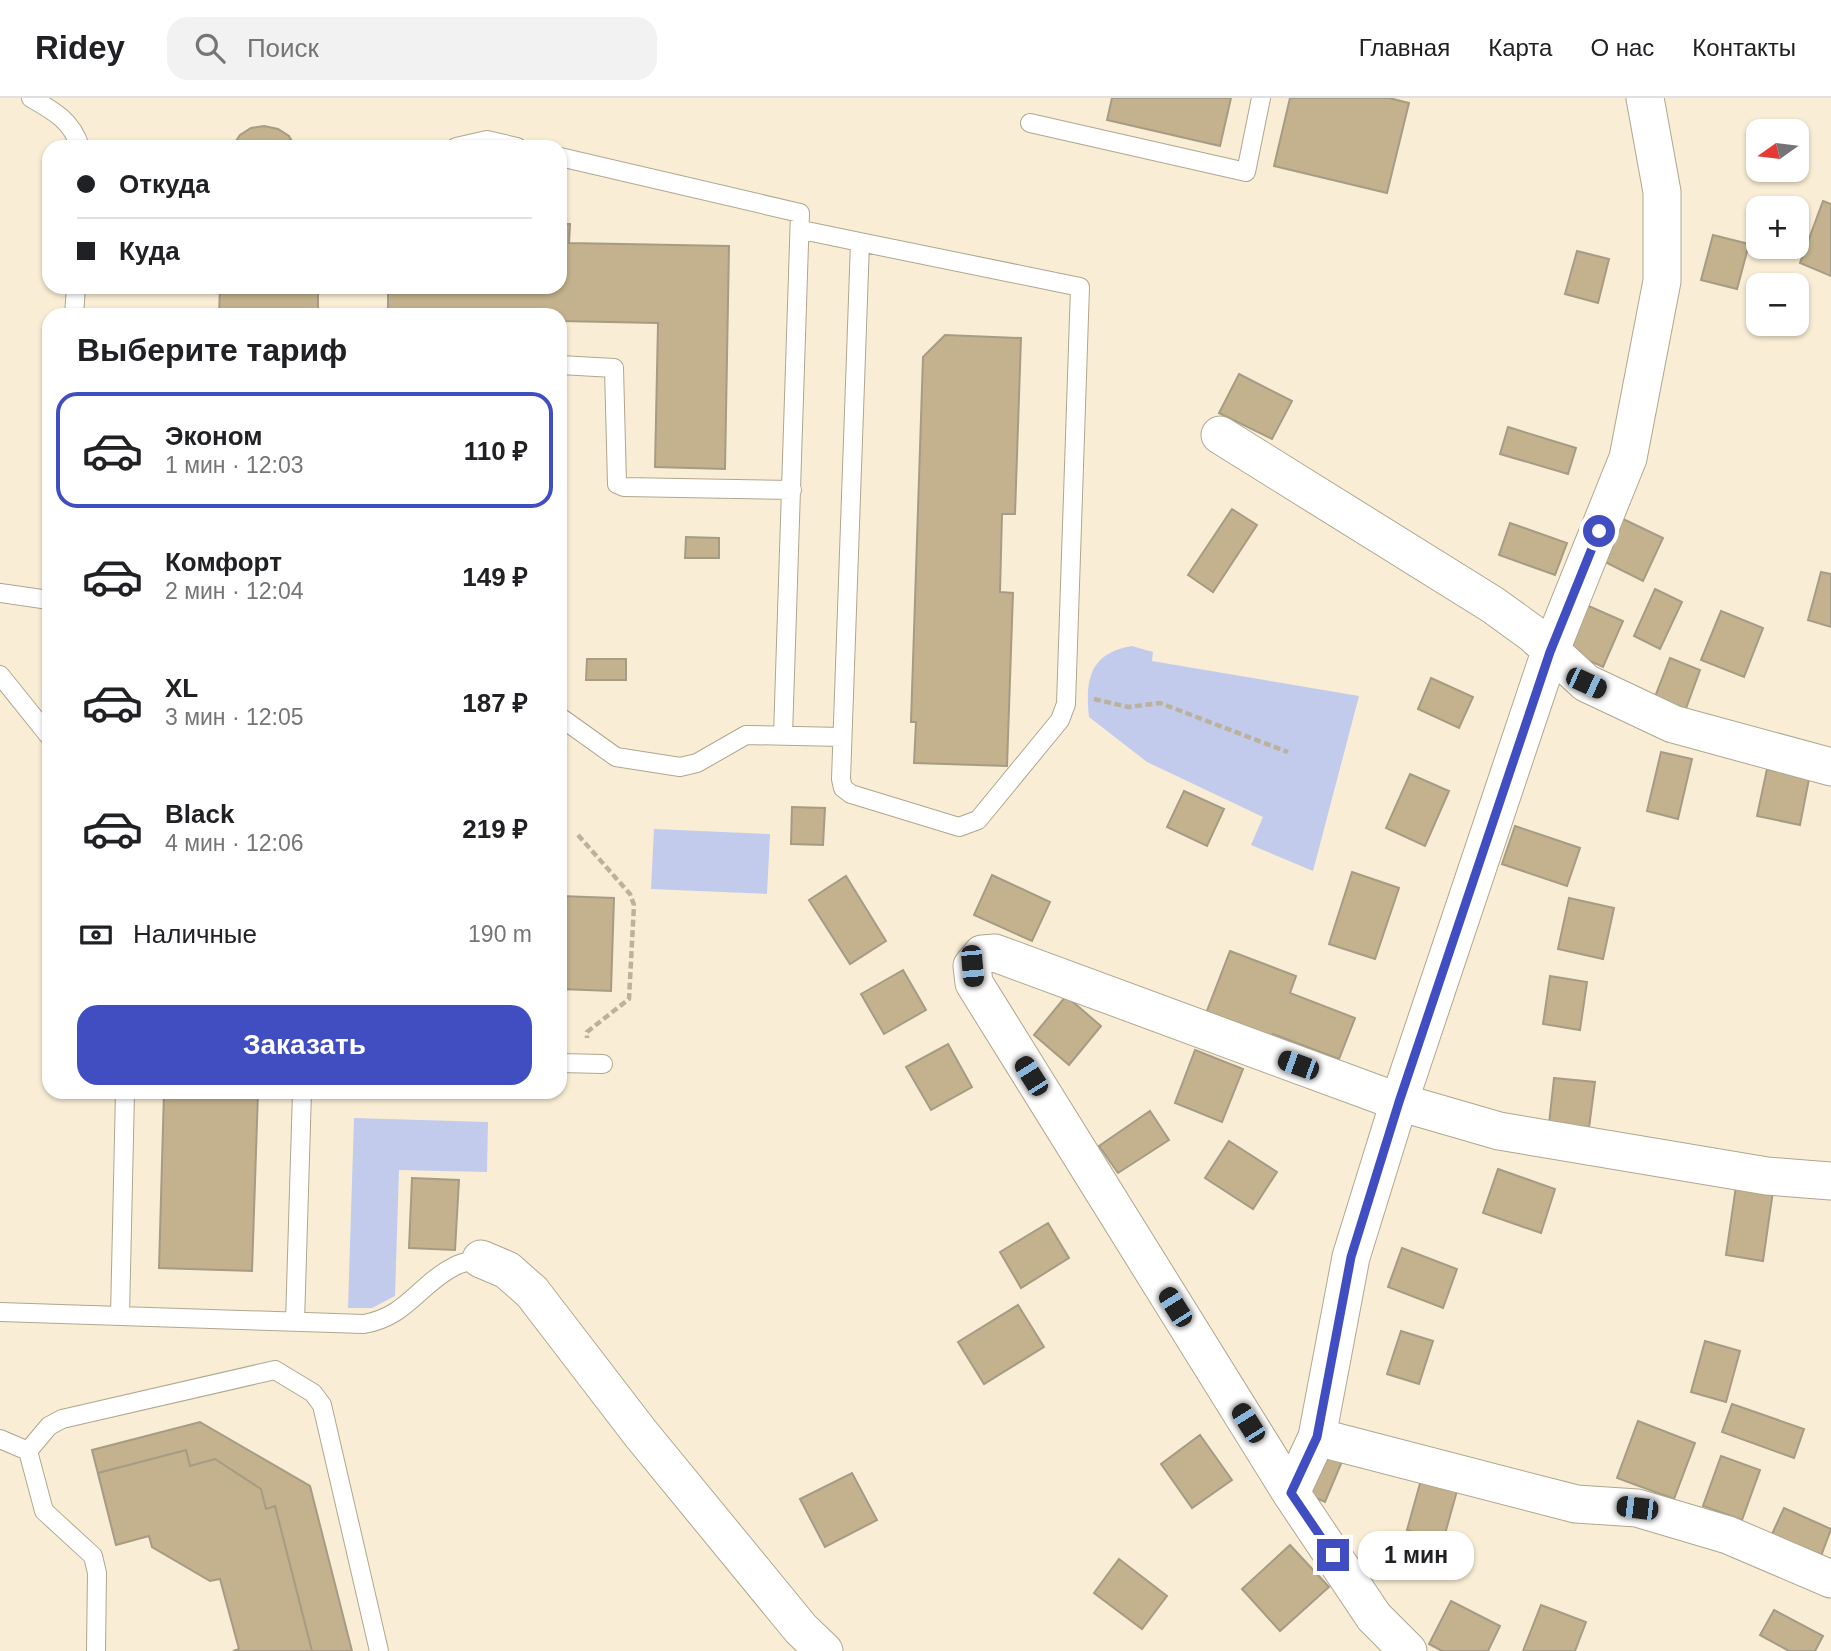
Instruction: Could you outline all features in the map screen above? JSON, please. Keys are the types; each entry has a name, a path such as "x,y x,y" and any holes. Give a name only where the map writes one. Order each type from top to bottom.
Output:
{"street":[{"path":"1291,1493 1317,1437 1351,1257 1399,1102 1550,652 1628,458 1662,281 1662,192 1645,98"},
{"path":"1220,435 1493,605 1533,634 1586,683 1673,724 1831,767"},
{"path":"1408,1651 1374,1617 1291,1493 974,983 972,966 982,954 995,953 1399,1102 1499,1131 1767,1176 1831,1181"},
{"path":"481,1259 507,1270 532,1292 641,1434 801,1629 824,1651"},
{"path":"1317,1437 1576,1504 1637,1508 1728,1535 1831,1579"}],"lane":[{"path":"31,98 63,117 76,133 78,140"},
{"path":"1030,123 1246,172 1261,98"},
{"path":"567,158 795,209 802,218 783,735"},
{"path":"802,230 1080,286 1066,704 1060,720 978,820 959,827 851,794 843,788 841,779 860,242"},
{"path":"567,365 614,368 617,484 792,490"},
{"path":"0,593 42,599"},
{"path":"0,675 42,727"},
{"path":"567,722 616,757 680,767 697,763 746,735 842,737"},
{"path":"567,1063 603,1064"},
{"path":"120,1316 125,1099"},
{"path":"295,1322 302,1099"},
{"path":"0,1312 364,1324 383,1321 407,1307 455,1265 481,1259"},
{"path":"28,1451 49,1426 61,1419 279,1371 313,1392 322,1405 379,1651"},
{"path":"0,1439 28,1451"},
{"path":"28,1451 44,1511 93,1556 97,1573 96,1651"}],"path":[{"path":"1066,682 1080,692 1111,704 1144,706 1160,703 1288,752"},
{"path":"578,835 633,899 631,992 625,1004 605,1019"}],"shaded area":[{"path":"1132,646 1153,652 1152,661 1359,696 1313,871 1251,845 1263,817 1147,762 1089,717 1088,691 1093,670 1107,655"},
{"path":"654,829 770,834 767,894 651,889"},
{"path":"354,1118 488,1122 487,1172 399,1170 395,1296 372,1308 348,1308"}],"building":[{"path":"1112,98 1231,98 1220,146 1107,120"},
{"path":"1290,98 1389,98 1409,103 1387,193 1274,166"},
{"path":"264,126 278,129 291,140 237,140 251,128"},
{"path":"264,126 278,129 291,140 237,140 251,128"},
{"path":"1823,201 1831,204 1831,276 1800,263 1801,259 1809,259 1809,239"},
{"path":"567,224 570,224 569,243 729,246 725,469 655,467 658,323 567,321 567,308 388,308 388,294 567,294"},
{"path":"1713,235 1746,243 1746,255 1737,289 1701,280"},
{"path":"1577,251 1609,259 1598,303 1565,294"},
{"path":"220,294 318,294 318,308 219,308"},
{"path":"220,294 318,294 318,308 219,308"},
{"path":"945,335 1021,338 1015,514 1002,514 1000,592 1013,593 1007,766 914,763 916,722 911,722 923,357"},
{"path":"1239,374 1292,401 1272,439 1219,413"},
{"path":"1508,427 1576,448 1568,474 1500,454"},
{"path":"1232,509 1257,525 1213,592 1188,575"},
{"path":"1623,519 1663,538 1643,581 1603,561"},
{"path":"1510,523 1567,543 1555,575 1499,555"},
{"path":"686,537 719,538 719,558 685,558"},
{"path":"1821,572 1831,574 1831,627 1808,620"},
{"path":"1655,589 1682,602 1660,649 1634,636"},
{"path":"1584,604 1623,621 1603,667 1564,649"},
{"path":"1721,611 1763,628 1744,677 1701,660"},
{"path":"1670,658 1700,670 1684,714 1653,702"},
{"path":"587,659 626,659 626,680 586,680"},
{"path":"1431,678 1473,697 1459,728 1418,709"},
{"path":"1661,752 1692,759 1678,819 1647,811"},
{"path":"1767,769 1809,779 1800,825 1757,816"},
{"path":"1410,774 1449,791 1425,846 1386,828"},
{"path":"1184,791 1224,809 1207,846 1167,827"},
{"path":"792,807 825,808 823,845 791,844"},
{"path":"1515,826 1580,848 1567,886 1502,864"},
{"path":"1352,872 1399,888 1375,959 1329,944"},
{"path":"992,875 1050,902 1032,941 974,915"},
{"path":"846,876 886,941 850,964 809,900"},
{"path":"567,896 614,898 611,991 567,989"},
{"path":"567,896 614,898 611,991 567,989"},
{"path":"1569,898 1614,908 1603,959 1558,949"},
{"path":"1230,951 1296,976 1290,993 1355,1018 1339,1059 1273,1034 1271,1041 1205,1016"},
{"path":"903,970 926,1010 884,1034 861,994"},
{"path":"1550,976 1587,982 1580,1030 1543,1024"},
{"path":"1066,996 1101,1026 1069,1065 1034,1035"},
{"path":"948,1044 972,1087 931,1110 906,1067"},
{"path":"1195,1050 1243,1069 1222,1122 1175,1103"},
{"path":"1554,1078 1595,1082 1589,1128 1549,1124"},
{"path":"164,1099 258,1099 252,1271 159,1268"},
{"path":"164,1099 258,1099 252,1271 159,1268"},
{"path":"1150,1111 1169,1140 1118,1173 1099,1146"},
{"path":"1229,1141 1277,1172 1253,1209 1205,1178"},
{"path":"1498,1169 1555,1189 1541,1233 1483,1213"},
{"path":"412,1178 459,1180 455,1250 409,1248"},
{"path":"1736,1186 1773,1191 1763,1261 1726,1255"},
{"path":"1048,1223 1069,1258 1021,1288 1000,1252"},
{"path":"1402,1248 1457,1269 1443,1308 1388,1287"},
{"path":"1018,1305 1044,1347 984,1384 958,1342"},
{"path":"1401,1331 1433,1341 1419,1384 1387,1374"},
{"path":"1705,1341 1740,1351 1726,1402 1691,1392"},
{"path":"1732,1404 1804,1429 1794,1458 1722,1432"},
{"path":"1638,1421 1695,1443 1674,1499 1617,1478"},
{"path":"200,1422 310,1486 352,1651 233,1651 239,1649 220,1579 210,1581 152,1547 149,1536 116,1545 92,1450"},
{"path":"1200,1435 1232,1480 1192,1508 1161,1464"},
{"path":"1305,1443 1343,1459 1325,1502 1288,1486"},
{"path":"186,1450 190,1466 215,1459 261,1489 266,1509 275,1506 312,1651 233,1651 239,1649 220,1579 210,1581 152,1547 149,1536 116,1545 98,1473"},
{"path":"1721,1456 1760,1470 1742,1520 1703,1506"},
{"path":"852,1473 877,1520 825,1547 800,1499"},
{"path":"1421,1480 1457,1491 1443,1541 1407,1530"},
{"path":"1784,1508 1831,1529 1821,1556 1772,1534"},
{"path":"1290,1545 1329,1587 1280,1631 1242,1589"},
{"path":"1119,1559 1167,1596 1142,1629 1094,1593"},
{"path":"1451,1601 1500,1626 1488,1651 1442,1651 1429,1644"},
{"path":"1541,1605 1586,1622 1575,1651 1523,1651"},
{"path":"1774,1610 1823,1636 1815,1651 1789,1651 1760,1635"}],"route":[{"path":"1333,1555 1291,1493 1317,1437 1351,1257 1399,1102 1550,652 1599,531"}]}
